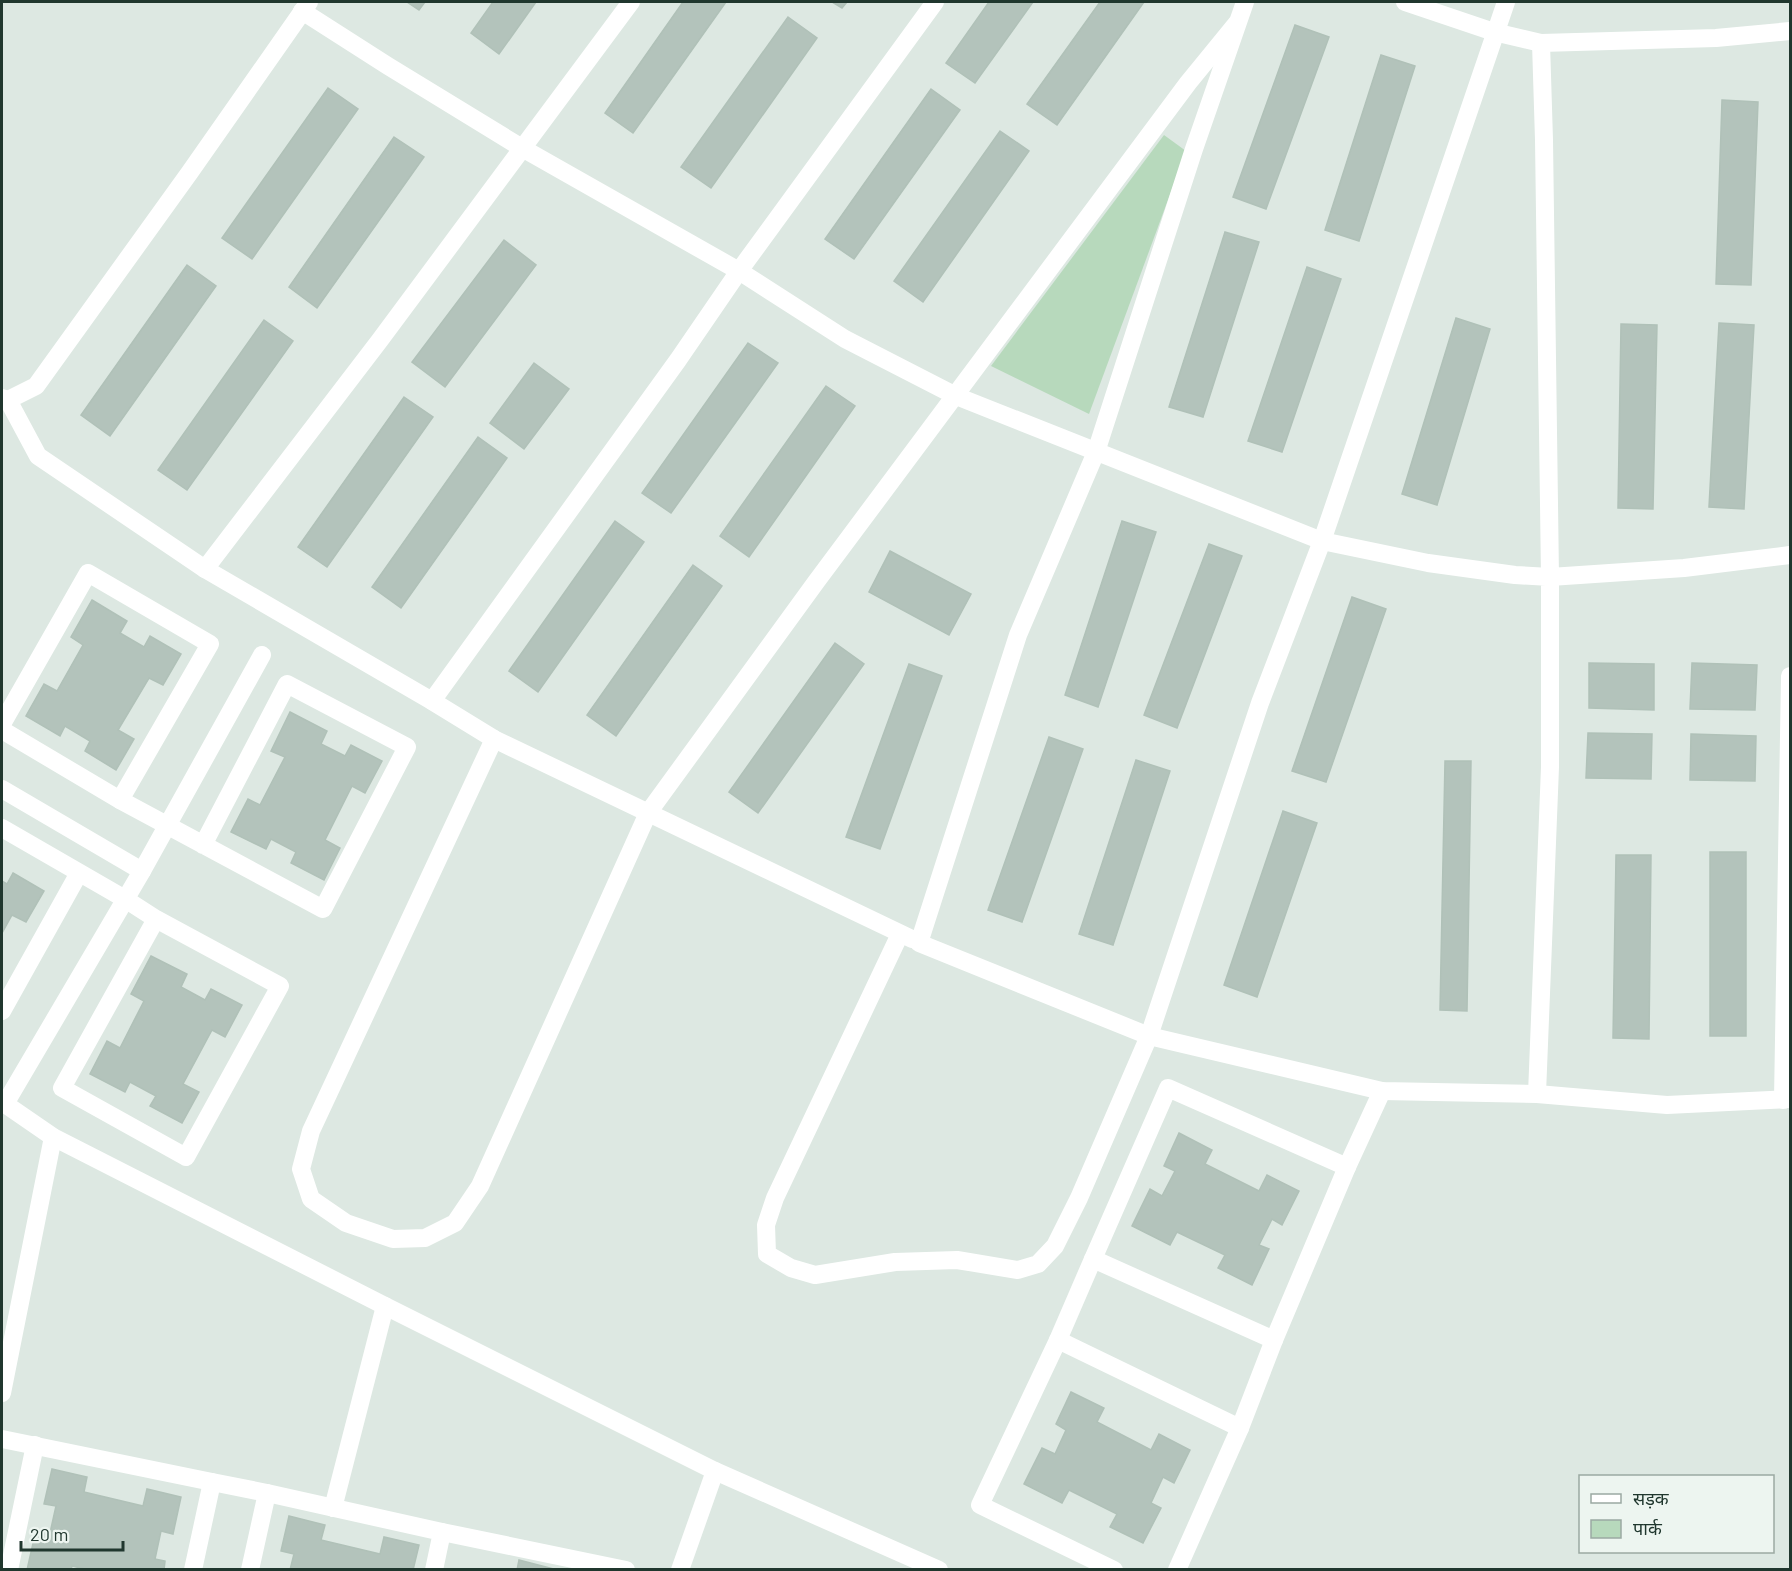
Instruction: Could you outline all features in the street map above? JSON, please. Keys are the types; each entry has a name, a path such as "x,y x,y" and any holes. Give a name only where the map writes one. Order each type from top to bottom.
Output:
{"street":[{"path":"206,569 631,2"},
{"path":"432,701 678,360 739,271 935,2"},
{"path":"919,943 1018,635 1096,452 1245,2"},
{"path":"1405,2 1494,32 1541,43 1716,38 1791,31"},
{"path":"900,934 775,1198 766,1225 767,1254 791,1268 815,1275 895,1262 957,1260 1018,1270 1038,1264 1054,1246 1079,1198 1149,1036 1260,703 1322,541 1506,2"},
{"path":"1791,555 1684,568 1550,577 1515,575 1428,563 1322,541 956,396 845,339 739,271 522,148 426,90 305,6 183,182 36,386 5,399 38,456 206,569 494,739 919,943 1149,1036 1382,1091 1537,1094 1667,1105 1787,1100 1791,676"},
{"path":"494,739 311,1131 301,1169 311,1198 346,1223 393,1239 425,1238 455,1223 480,1186 648,813 816,582 1188,83 1237,23"},
{"path":"1537,1094 1550,767 1550,577 1541,43"},
{"path":"2,724 88,573 210,644 120,800"},
{"path":"262,655 142,871 5,1104 53,1137 715,1472 939,1569"},
{"path":"2,730 120,800 167,826 323,909 407,747 287,684 203,845"},
{"path":"2,789 142,871"},
{"path":"2,828 156,919 280,986 186,1157 63,1088 156,919"},
{"path":"2,1011 80,873"},
{"path":"1114,1569 980,1505 1058,1340 1168,1088 1347,1167"},
{"path":"1177,1569 1240,1428 1274,1340 1347,1167 1382,1091"},
{"path":"2,1393 53,1137"},
{"path":"1093,1259 1274,1340"},
{"path":"333,1508 385,1306"},
{"path":"1058,1340 1240,1428"},
{"path":"2,1439 626,1569"},
{"path":"9,1569 35,1445"},
{"path":"680,1569 715,1472"},
{"path":"194,1569 212,1482"},
{"path":"250,1569 267,1493"},
{"path":"434,1569 442,1532"}],"green space":[{"path":"1164,135 1186,151 1089,414 991,366"}],"building":[{"path":"407,2 425,2 419,10"},
{"path":"493,2 536,2 499,54 471,33"},
{"path":"683,2 726,2 633,133 605,113"},
{"path":"832,2 847,2 842,8"},
{"path":"989,2 1033,2 975,83 946,63"},
{"path":"1100,2 1144,2 1057,125 1027,104"},
{"path":"788,17 817,38 711,188 681,167"},
{"path":"1295,25 1329,37 1266,209 1233,197"},
{"path":"1381,55 1415,66 1359,241 1325,230"},
{"path":"328,88 358,109 252,259 222,238"},
{"path":"931,89 960,110 854,259 825,239"},
{"path":"1722,100 1758,102 1751,285 1716,284"},
{"path":"1000,131 1029,151 923,302 894,281"},
{"path":"394,137 424,157 317,308 289,287"},
{"path":"1225,232 1259,242 1203,417 1169,407"},
{"path":"504,240 536,265 445,387 412,362"},
{"path":"187,265 216,286 110,436 81,415"},
{"path":"1307,267 1341,279 1282,452 1248,441"},
{"path":"1456,318 1490,329 1437,505 1402,494"},
{"path":"264,320 293,341 187,490 158,470"},
{"path":"1719,323 1754,325 1744,509 1709,507"},
{"path":"1621,324 1657,325 1653,509 1618,508"},
{"path":"748,343 778,363 671,513 642,493"},
{"path":"534,363 569,389 524,449 490,423"},
{"path":"826,386 855,406 749,557 720,536"},
{"path":"404,397 433,417 327,567 298,547"},
{"path":"478,437 507,458 401,608 372,587"},
{"path":"615,521 644,542 538,692 509,671"},
{"path":"1122,521 1156,532 1098,707 1065,695"},
{"path":"1209,544 1242,556 1177,728 1144,715"},
{"path":"890,551 971,594 949,635 869,592"},
{"path":"693,565 722,586 616,736 587,715"},
{"path":"1352,597 1386,609 1326,782 1292,771"},
{"path":"92,600 127,621 120,633 144,647 150,636 181,654 163,685 149,678 118,730 134,739 116,770 85,751 90,741 65,726 60,736 26,716 44,684 57,691 83,645 71,637"},
{"path":"835,643 864,664 758,813 729,792"},
{"path":"1589,663 1654,664 1654,710 1589,708"},
{"path":"1692,663 1757,665 1755,710 1690,709"},
{"path":"909,664 942,676 880,849 846,837"},
{"path":"290,712 327,731 321,744 345,756 351,745 382,761 365,793 352,786 325,840 340,848 324,880 291,863 296,852 271,839 266,849 231,832 248,799 260,805 285,757 271,751"},
{"path":"1588,733 1652,734 1651,779 1586,778"},
{"path":"1691,734 1756,736 1755,781 1690,780"},
{"path":"1049,737 1083,749 1022,922 988,910"},
{"path":"1136,760 1170,771 1113,945 1079,934"},
{"path":"1445,761 1471,761 1467,1011 1440,1010"},
{"path":"1283,811 1317,823 1257,997 1224,985"},
{"path":"1710,852 1746,852 1746,1036 1710,1036"},
{"path":"1616,855 1651,855 1649,1039 1613,1038"},
{"path":"13,873 44,891 26,922 12,915 2,933 2,881 7,884"},
{"path":"151,956 187,974 181,987 205,1000 211,989 242,1005 225,1037 212,1030 183,1084 199,1092 182,1123 150,1106 156,1096 130,1082 125,1092 90,1074 107,1041 120,1048 144,1001 131,994"},
{"path":"1179,1133 1212,1150 1205,1164 1259,1191 1267,1175 1299,1191 1282,1225 1272,1219 1259,1245 1269,1249 1252,1285 1218,1268 1225,1255 1177,1232 1170,1245 1132,1226 1150,1189 1162,1196 1175,1171 1164,1166"},
{"path":"1071,1392 1104,1408 1097,1422 1151,1450 1159,1434 1190,1450 1174,1483 1163,1477 1151,1503 1161,1508 1143,1543 1110,1527 1117,1514 1069,1490 1062,1503 1024,1484 1042,1448 1055,1454 1066,1430 1056,1424"},
{"path":"52,1469 87,1477 84,1492 143,1506 147,1489 181,1497 173,1534 161,1531 155,1559 165,1561 164,1570 89,1570 72,1566 71,1570 27,1570 36,1530 50,1533 56,1506 44,1504"},
{"path":"289,1516 325,1525 321,1540 380,1554 384,1537 419,1545 413,1570 290,1570 294,1554 281,1551"},
{"path":"519,1560 554,1569 554,1570 517,1570"}]}
